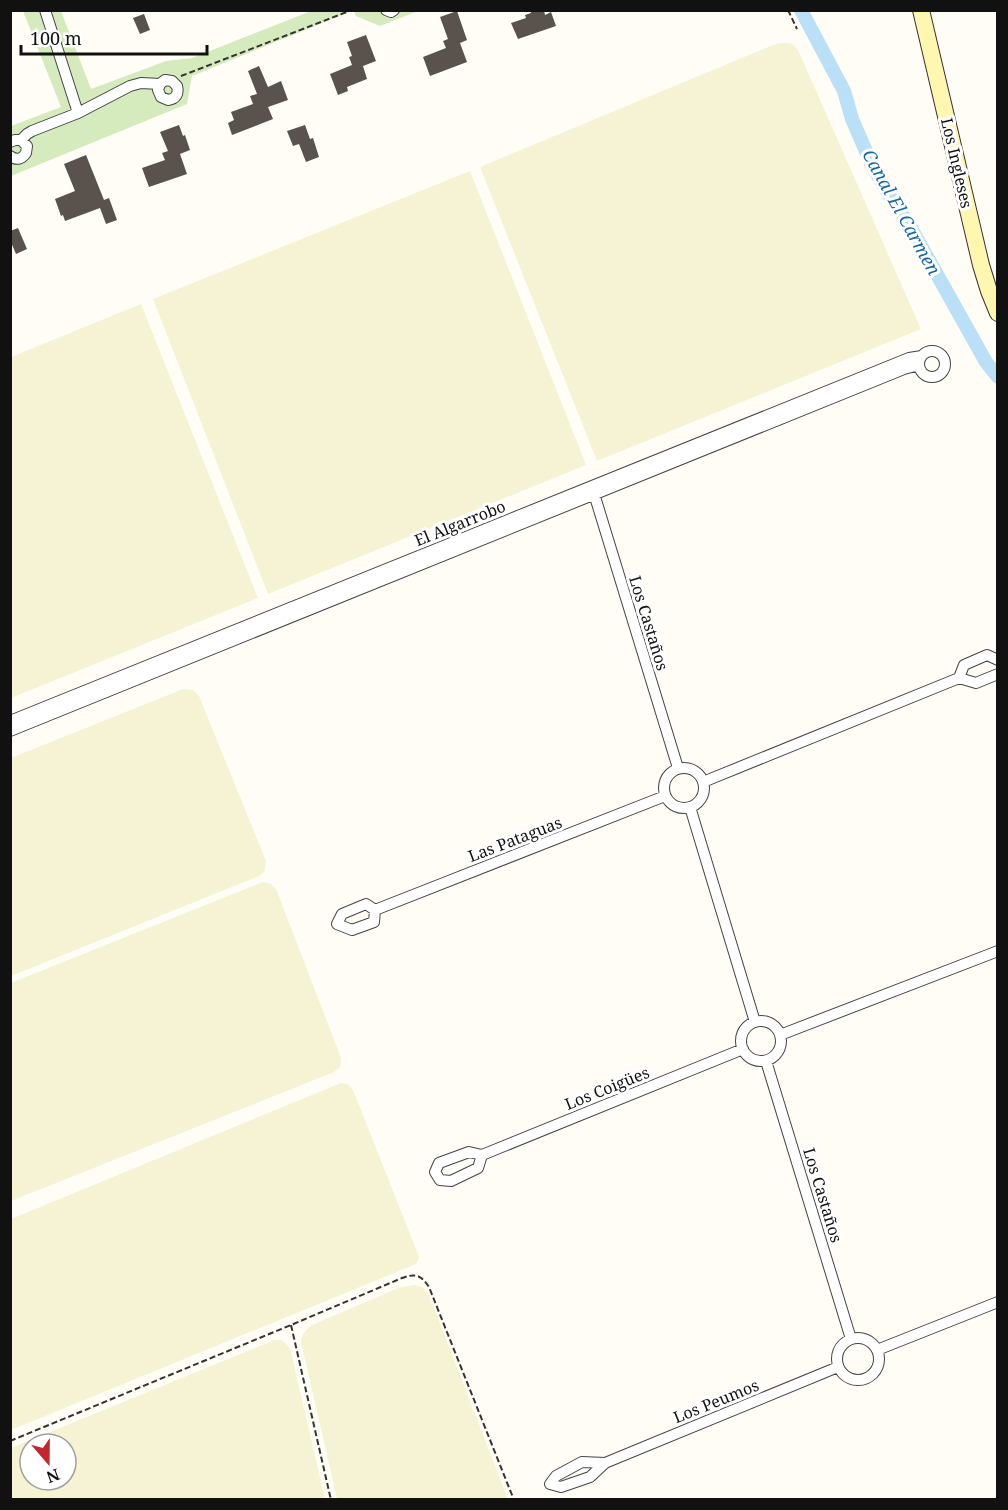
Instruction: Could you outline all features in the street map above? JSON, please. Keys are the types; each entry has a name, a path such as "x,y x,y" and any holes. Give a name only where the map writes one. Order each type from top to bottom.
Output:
{"street":[{"path":"45,10 78,112"},
{"path":"386,10 394,10"},
{"name":"Los Ingleses","path":"921,10 981,264 998,313"},
{"path":"165,80 172,81 178,90 177,94 172,99 164,99 158,90 160,84 165,80"},
{"path":"16,141 32,131 78,112 130,86 141,83 160,84"},
{"path":"10,156 13,159 21,159 26,153 27,146 16,141"},
{"name":"El Algarrobo","path":"10,731 898,362 909,358 920,360"},
{"name":"El Algarrobo","path":"10,721 593,490"},
{"name":"Los Castaños","path":"593,490 678,768"},
{"path":"959,678 964,665 987,655 998,660"},
{"path":"703,782 959,678 976,683 998,674"},
{"path":"678,768 690,769 700,776 703,782 702,797 690,807 675,806 665,796 666,779 678,768"},
{"name":"Las Pataguas","path":"375,910 665,796"},
{"path":"690,807 755,1022"},
{"path":"780,1035 998,951"},
{"path":"755,1022 770,1023 775,1026 780,1035 779,1051 766,1061 750,1058 743,1050 741,1039 743,1033 755,1022"},
{"name":"Los Coigües","path":"482,1155 743,1050"},
{"name":"Los Castaños","path":"766,1061 851,1339"},
{"path":"877,1350 998,1302"},
{"path":"861,1338 870,1342 877,1350 878,1362 868,1376 851,1378 838,1367 839,1350 846,1341 861,1338"},
{"name":"Los Peumos","path":"605,1463 838,1367"}],"path":[{"path":"172,81 352,10"},
{"path":"788,10 797,29"},
{"path":"10,1441 413,1275 420,1276 429,1287 514,1500"},
{"path":"291,1325 331,1500"}],"shaded area":[{"path":"780,43 790,43 799,52 921,329 597,461 480,167"},
{"path":"470,171 586,465 268,594 153,299"},
{"path":"141,304 258,598 11,698 11,357"},
{"path":"183,689 193,690 199,696 266,861 263,873 11,976 11,758"},
{"path":"263,882 271,884 276,889 340,1055 340,1067 334,1072 11,1201 11,983"},
{"path":"341,1083 348,1084 353,1090 418,1254 416,1264 11,1430 11,1219"},
{"path":"414,1285 422,1287 429,1295 508,1499 337,1499 301,1342 303,1334 310,1326 398,1288"},
{"path":"274,1340 282,1340 290,1348 325,1499 11,1499 11,1448 18,1445 18,1492 78,1492 78,1432 50,1432"}],"green space":[{"path":"23,11 61,11 91,89 166,61 192,58 311,11 352,11 192,76 187,104 11,176 11,126 61,107"},
{"path":"354,11 418,11 380,26 356,16"}],"building":[{"path":"530,10 544,10 545,15 551,12 556,26 518,39 511,23 526,18 525,15 531,13"},
{"path":"457,11 467,40 460,43 467,62 430,76 423,57 446,48 443,41 448,39 440,17"},
{"path":"144,14 150,30 140,34 133,18"},
{"path":"366,35 376,61 363,66 367,79 347,87 348,91 338,95 330,74 352,65 349,57 352,56 347,42"},
{"path":"259,66 268,87 281,81 288,100 268,107 273,119 232,135 228,123 234,120 231,112 253,104 250,96 257,94 248,71"},
{"path":"179,125 190,150 180,154 187,174 149,187 142,168 165,160 162,153 168,151 160,132"},
{"path":"305,125 310,139 313,138 319,157 306,162 299,144 293,146 287,131"},
{"path":"86,155 104,200 109,198 117,220 106,224 100,208 65,221 63,215 61,216 55,199 75,191 64,164"},
{"path":"18,228 27,249 16,254 10,240 10,231"}],"waterway":[{"name":"Canal El Carmen","path":"801,10 844,91 852,119 872,165 911,228 986,362 998,377"}]}
